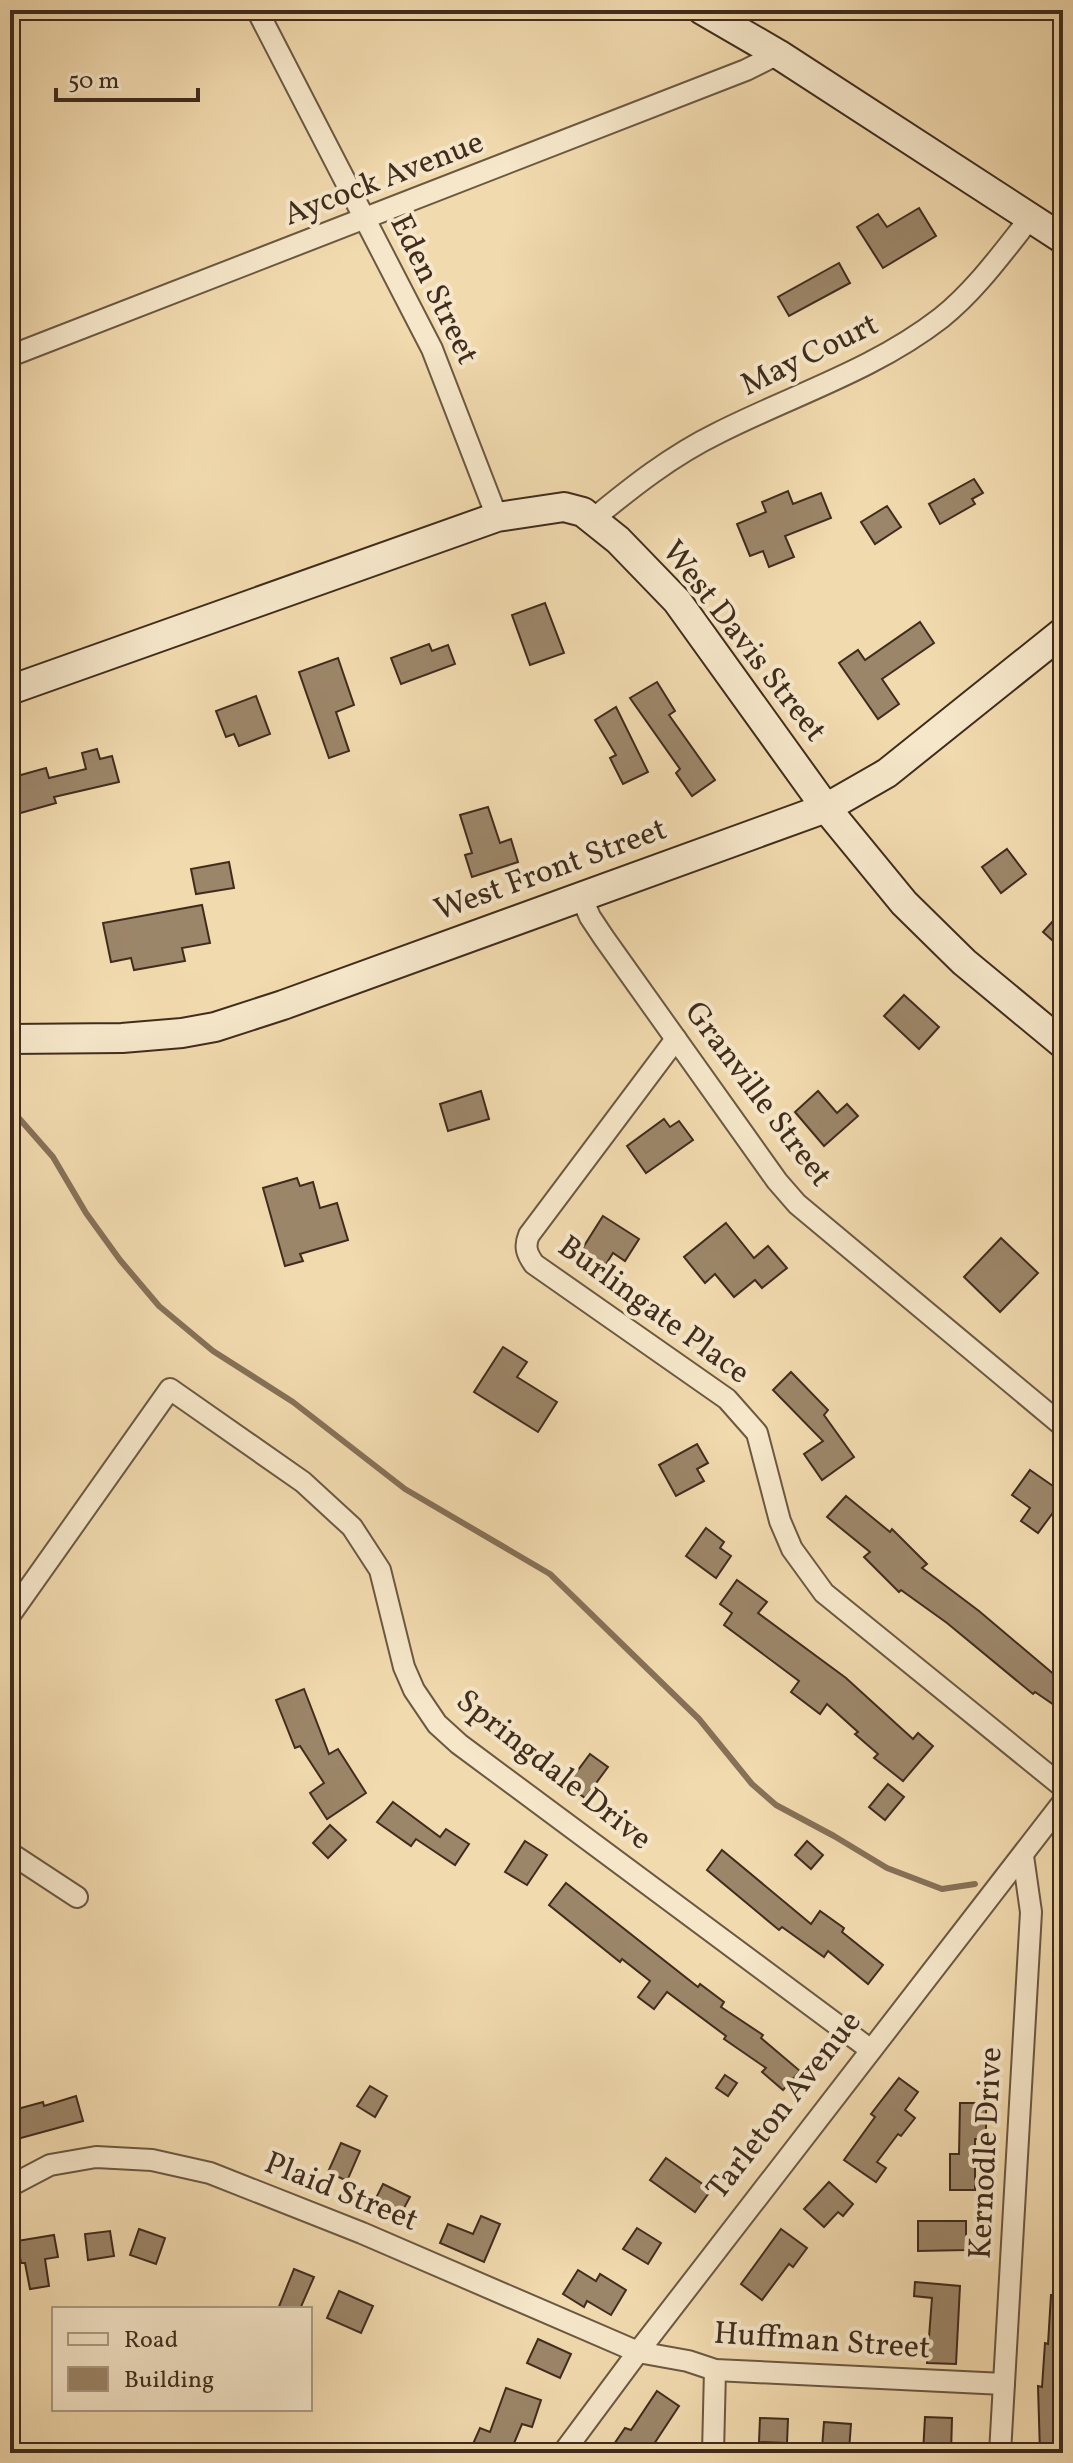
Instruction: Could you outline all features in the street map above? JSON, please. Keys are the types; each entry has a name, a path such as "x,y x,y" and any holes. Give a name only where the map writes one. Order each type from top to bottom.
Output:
{"street":[{"name":"Eden Street","path":"257,10 432,349 497,517"},
{"path":"702,10 778,54 1063,239"},
{"name":"Aycock Avenue","path":"10,356 746,70 778,54"},
{"name":"May Court","path":"592,520 651,471 717,433 895,350 942,317 970,291 1031,217"},
{"name":"West Davis Street","path":"10,690 497,517 564,507 583,512 618,540 677,601 826,808 904,903 964,962 1063,1044"},
{"name":"West Front Street","path":"10,1039 157,1036 215,1027 826,808 887,773 1063,632"},
{"name":"Granville Street","path":"581,896 604,938 777,1181 797,1204 1063,1426"},
{"name":"Burlingate Place","path":"676,1039 529,1235 527,1254 534,1264 727,1399 746,1417 757,1433 780,1521 792,1549 824,1593 1063,1787"},
{"name":"Springdale Drive","path":"10,1615 170,1389 303,1482 352,1527 380,1570 404,1667 414,1690 437,1724 459,1744 871,2050"},
{"name":"Tarleton Avenue","path":"563,2453 1063,1802"},
{"path":"10,1853 77,1897"},
{"name":"Kernodle Drive","path":"1000,2453 1031,1912 1023,1856"},
{"name":"Plaid Street","path":"10,2186 50,2165 96,2157 152,2160 210,2173 362,2233 638,2352"},
{"name":"Huffman Street","path":"638,2352 688,2361 715,2370 1004,2384"},
{"path":"713,2453 715,2370"}],"building":[{"path":"919,208 936,236 883,268 857,227 878,214 887,227"},
{"path":"839,263 850,283 789,316 778,297"},
{"path":"974,479 983,493 972,499 975,504 940,524 929,504"},
{"path":"788,491 793,504 821,493 831,518 785,536 794,557 769,567 763,551 750,556 737,524 766,512 762,502"},
{"path":"887,506 901,527 875,544 861,522"},
{"path":"545,603 564,653 530,665 512,615"},
{"path":"920,622 934,643 882,679 899,704 878,719 839,663 858,650 865,660"},
{"path":"429,644 432,651 448,645 455,664 401,684 391,658"},
{"path":"338,658 354,705 336,712 349,751 329,758 299,672"},
{"path":"657,682 675,711 669,715 715,780 692,796 676,773 680,769 630,698"},
{"path":"256,696 270,734 239,746 234,734 226,737 216,711"},
{"path":"616,707 648,772 623,784 610,758 616,755 595,720"},
{"path":"97,749 100,759 112,756 119,782 54,797 56,803 10,816 10,778 46,768 49,778 86,769 82,753"},
{"path":"488,807 500,843 511,839 518,862 472,877 465,855 472,853 460,815"},
{"path":"1007,849 1026,874 1001,893 982,867"},
{"path":"229,862 234,888 196,894 191,869"},
{"path":"202,905 210,943 182,948 185,961 134,970 131,958 111,962 103,923"},
{"path":"1063,910 1063,950 1043,932"},
{"path":"904,995 939,1027 919,1049 884,1016"},
{"path":"481,1091 489,1119 448,1131 440,1104"},
{"path":"818,1091 837,1113 847,1104 858,1116 824,1146 795,1112"},
{"path":"664,1119 670,1127 679,1121 693,1140 646,1173 627,1146"},
{"path":"297,1178 300,1186 313,1182 320,1208 337,1203 348,1240 300,1254 303,1261 285,1266 263,1188"},
{"path":"603,1216 639,1239 625,1261 613,1253 603,1269 579,1254"},
{"path":"726,1223 754,1258 768,1246 787,1268 762,1288 755,1280 734,1297 715,1274 705,1283 684,1257"},
{"path":"1001,1238 1038,1273 1000,1312 964,1277"},
{"path":"503,1347 527,1362 517,1377 557,1402 538,1432 474,1392"},
{"path":"791,1372 828,1410 824,1415 854,1457 822,1480 804,1454 823,1441 773,1390"},
{"path":"697,1444 708,1463 697,1469 704,1481 676,1496 659,1465"},
{"path":"1030,1470 1063,1493 1063,1499 1038,1533 1021,1521 1030,1508 1012,1495"},
{"path":"846,1496 890,1532 892,1529 927,1564 922,1568 1063,1682 1063,1711 1035,1692 1033,1694 947,1623 901,1590 899,1592 864,1557 870,1552 827,1517"},
{"path":"706,1528 724,1542 720,1548 731,1556 716,1578 686,1556"},
{"path":"737,1580 767,1602 758,1613 846,1678 913,1739 918,1733 933,1746 903,1781 874,1758 878,1754 827,1704 820,1714 791,1692 799,1681 724,1625 732,1613 720,1604"},
{"path":"304,1689 329,1754 338,1749 366,1793 327,1819 310,1793 324,1783 300,1746 295,1748 276,1700"},
{"path":"590,1754 608,1767 585,1798 567,1785"},
{"path":"888,1784 904,1797 885,1820 869,1807"},
{"path":"393,1802 440,1837 446,1829 469,1844 455,1865 416,1839 411,1846 377,1822"},
{"path":"330,1825 346,1840 328,1858 313,1843"},
{"path":"525,1841 547,1855 527,1885 505,1872"},
{"path":"807,1841 823,1855 811,1869 795,1855"},
{"path":"722,1850 811,1924 820,1911 844,1928 842,1932 883,1965 868,1984 828,1951 824,1957 782,1927 779,1930 707,1870"},
{"path":"566,1883 698,1987 700,1984 724,2002 721,2007 763,2035 761,2038 800,2071 783,2090 762,2072 766,2068 724,2039 726,2036 667,1992 654,2009 638,1997 650,1981 622,1959 620,1962 549,1905"},
{"path":"725,2075 737,2083 728,2096 716,2088"},
{"path":"899,2078 918,2092 905,2110 915,2118 901,2136 898,2134 877,2162 886,2168 876,2182 844,2160 875,2117 871,2114"},
{"path":"370,2086 387,2096 375,2117 357,2106"},
{"path":"76,2096 83,2121 10,2141 10,2111 43,2102 44,2106"},
{"path":"960,2103 986,2103 986,2139 975,2139 975,2190 950,2190 950,2154 959,2154"},
{"path":"341,2143 360,2151 347,2181 328,2172"},
{"path":"666,2158 711,2190 695,2212 650,2180"},
{"path":"829,2182 853,2204 843,2216 838,2212 824,2227 804,2209"},
{"path":"383,2184 410,2197 398,2219 372,2206"},
{"path":"481,2216 500,2224 484,2262 440,2243 448,2224 473,2234"},
{"path":"918,2221 966,2221 966,2250 918,2251"},
{"path":"637,2228 661,2243 648,2264 623,2249"},
{"path":"139,2229 165,2238 156,2264 130,2255"},
{"path":"781,2229 807,2248 793,2267 789,2264 762,2300 741,2284"},
{"path":"110,2231 114,2256 88,2260 85,2234"},
{"path":"54,2235 58,2257 45,2259 49,2286 30,2289 17,2241"},
{"path":"294,2269 314,2277 301,2307 279,2307"},
{"path":"578,2270 596,2281 600,2274 626,2290 611,2315 587,2301 584,2307 563,2294"},
{"path":"915,2282 960,2286 956,2364 927,2363 932,2298 914,2296"},
{"path":"339,2291 373,2306 361,2333 327,2318"},
{"path":"1051,2295 1063,2295 1063,2453 1040,2453 1038,2386 1042,2387"},
{"path":"538,2339 571,2354 560,2378 527,2363"},
{"path":"506,2388 541,2400 532,2427 522,2424 510,2453 469,2453 480,2428 490,2432"},
{"path":"657,2391 679,2406 648,2453 608,2453 625,2428 631,2430"},
{"path":"925,2417 952,2418 951,2453 923,2453"},
{"path":"760,2418 788,2419 787,2443 759,2442"},
{"path":"824,2422 851,2424 849,2450 822,2448"}],"waterway":[{"path":"10,1108 53,1157 86,1213 159,1306 213,1351 293,1402 405,1489 550,1574 699,1719 752,1784 776,1805 887,1868 942,1889 975,1884"}]}
